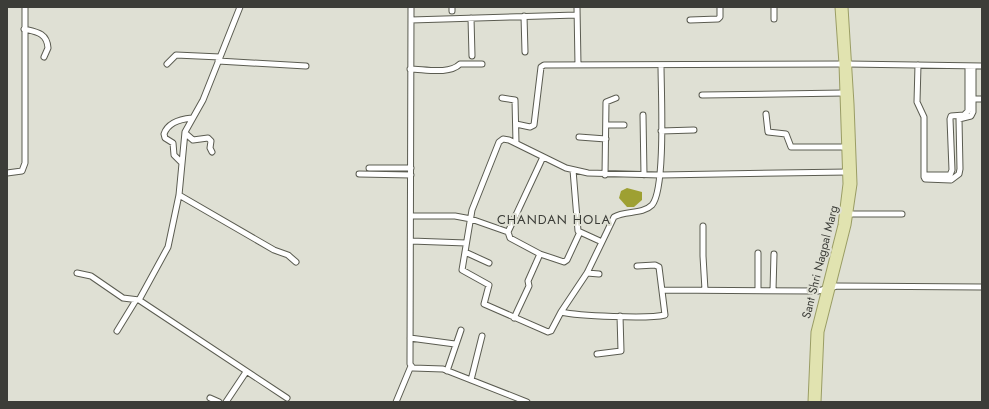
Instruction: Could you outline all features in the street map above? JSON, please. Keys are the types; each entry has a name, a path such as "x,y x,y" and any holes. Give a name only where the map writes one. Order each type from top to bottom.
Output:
{"main road":[{"name":"Sant Shri Nagpal Marg","path":"818,402 820,332 845,211 848,172 844,94 846,64 839,7"},
{"name":"Sant Shri Nagpal Marg","path":"812,402 815,332 849,214 853,172 844,7"}],"street":[{"path":"7,173 20,172 25,166 24,7"},
{"path":"117,331 138,300 167,251 179,195 185,133 203,100 240,7"},
{"path":"396,402 411,366 411,7"},
{"path":"577,7 578,65"},
{"path":"690,20 718,19 720,17 720,7"},
{"path":"774,7 774,19"},
{"path":"411,20 577,15"},
{"path":"524,16 525,52"},
{"path":"472,18 472,56"},
{"path":"24,29 39,32 45,36 48,48 44,57"},
{"path":"167,64 176,55 306,66"},
{"path":"410,69 449,69 456,68 460,64 482,64"},
{"path":"516,124 530,127 534,125 542,66 846,64 982,66"},
{"path":"661,65 660,175 654,200 651,205 634,212 619,214 614,217 587,273 549,332 484,304 490,285 462,270 473,208 501,140 507,139 543,157 574,170 605,174 660,175 848,172"},
{"path":"918,65 917,102 924,115 925,179 951,180 959,174 959,119 971,116 973,99 971,66"},
{"path":"924,175 950,175 952,170 950,119 951,116 964,115 968,111 971,66"},
{"path":"702,95 844,94"},
{"path":"502,98 515,100 516,143"},
{"path":"605,174 606,102 616,98"},
{"path":"973,99 982,99"},
{"path":"766,114 768,132 786,134 790,147 847,147"},
{"path":"643,115 644,175"},
{"path":"181,162 174,155 174,143 165,138 164,134 170,125 183,119 192,118"},
{"path":"606,125 624,125"},
{"path":"661,131 694,130"},
{"path":"185,133 193,140 208,138 211,141 210,148 212,152"},
{"path":"579,137 606,139"},
{"path":"543,157 508,232 510,238 540,254 561,262 567,260 580,232"},
{"path":"369,168 411,168"},
{"path":"574,170 577,229 580,232 602,242"},
{"path":"359,174 411,175"},
{"path":"179,195 274,250 288,255 296,262"},
{"path":"849,214 902,214"},
{"path":"411,216 455,216 471,219 508,232"},
{"path":"703,226 705,290"},
{"path":"411,241 466,243"},
{"path":"465,252 489,263"},
{"path":"758,253 758,290"},
{"path":"514,318 530,286 528,281 540,254"},
{"path":"773,290 774,254"},
{"path":"561,312 620,316 665,315 659,267 655,265 636,266"},
{"path":"77,273 91,276 123,298 138,300 287,398"},
{"path":"587,273 599,274"},
{"path":"663,290 811,291 828,288 982,287"},
{"path":"597,354 621,351 620,316"},
{"path":"447,371 461,330"},
{"path":"471,380 482,336"},
{"path":"410,338 456,344"},
{"path":"411,366 413,368 440,369 447,371 527,402"},
{"path":"226,402 246,372"},
{"path":"210,398 219,402"}],"shaded area":[{"path":"627,188 642,192 642,200 634,207 627,207 619,198 621,191"}],"district":[{"name":"CHANDAN HOLA","path":"554,219"}]}
